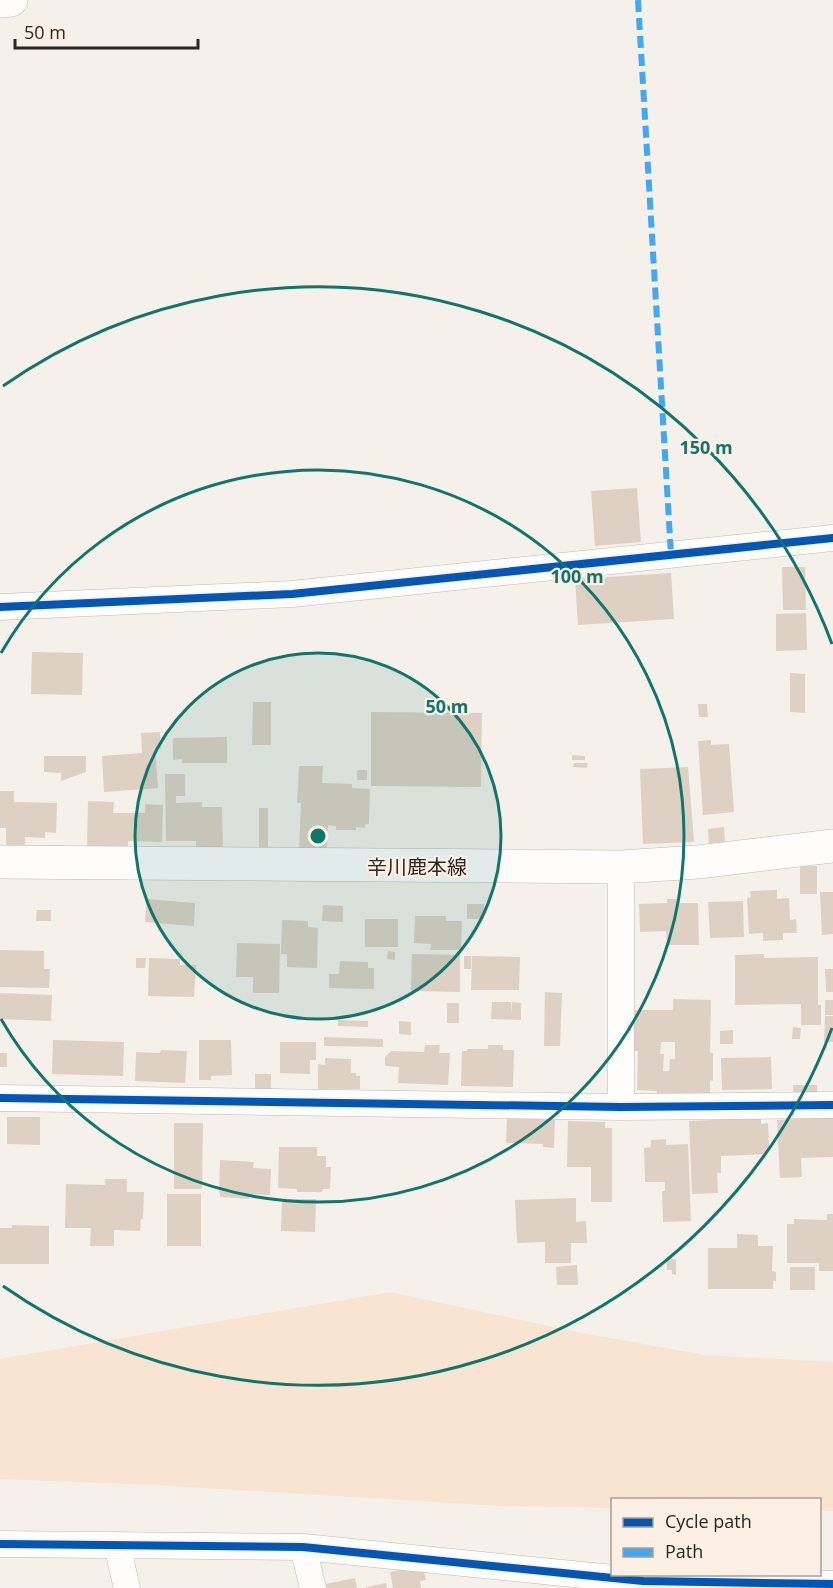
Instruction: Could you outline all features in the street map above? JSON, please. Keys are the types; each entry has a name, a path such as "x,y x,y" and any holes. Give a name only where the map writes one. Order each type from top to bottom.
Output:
{"main road":[{"path":"0,1 11,0"},
{"name":"辛川鹿本線","path":"0,862 621,867 698,862 833,846"}],"street":[{"path":"0,607 292,594 833,537"},
{"path":"621,867 621,1107"},
{"path":"0,1098 621,1107 833,1105"},
{"path":"0,1544 303,1547 495,1577 644,1584 833,1584"},
{"path":"117,1545 127,1588"},
{"path":"303,1547 313,1588"}],"shaded area":[{"path":"390,1292 582,1333 705,1355 833,1362 833,1511 821,1511 821,1498 611,1498 611,1508 499,1506 155,1485 0,1479 0,1359"}],"building":[{"path":"637,488 641,542 595,546 591,491"},
{"path":"782,567 805,567 806,610 783,610"},
{"path":"671,573 674,619 578,625 575,579"},
{"path":"806,613 807,650 776,651 776,614"},
{"path":"32,652 83,653 82,695 31,694"},
{"path":"790,673 805,674 805,713 790,712"},
{"path":"253,702 271,702 271,745 252,745"},
{"path":"698,704 707,704 708,717 699,717"},
{"path":"371,712 482,713 481,787 371,786"},
{"path":"160,732 161,749 155,750 158,788 104,792 102,756 142,753 141,733"},
{"path":"227,737 227,763 182,763 182,759 173,760 173,738"},
{"path":"711,740 711,745 729,744 734,812 703,815 698,741"},
{"path":"572,755 585,756 585,760 572,760"},
{"path":"44,756 86,756 86,772 61,781 61,773 44,772"},
{"path":"574,763 588,763 587,768 573,767"},
{"path":"299,766 323,766 322,783 352,784 352,788 370,789 369,824 365,824 365,828 356,827 356,830 336,830 336,826 328,825 327,852 299,851 301,803 297,803"},
{"path":"688,767 694,842 643,844 640,769"},
{"path":"357,770 367,770 367,780 357,780"},
{"path":"165,774 185,774 185,796 176,796 176,803 202,802 202,807 222,807 223,850 196,850 196,841 166,841"},
{"path":"0,791 14,791 14,802 57,803 56,833 45,832 45,838 25,837 25,845 6,845 6,828 0,828"},
{"path":"88,801 114,802 113,813 145,813 145,804 163,805 162,842 128,841 128,849 87,847"},
{"path":"259,808 268,808 268,852 259,852"},
{"path":"724,827 725,843 709,844 708,829"},
{"path":"800,866 817,866 817,894 800,894"},
{"path":"777,890 777,899 789,898 790,920 796,919 797,933 783,933 783,940 763,941 763,933 749,934 747,898 751,897 750,891"},
{"path":"820,892 833,892 833,934 822,935"},
{"path":"147,899 195,903 194,926 145,922"},
{"path":"667,899 679,899 679,903 698,903 699,945 667,945 666,931 640,932 639,904 667,903"},
{"path":"743,901 744,937 710,938 708,902"},
{"path":"467,904 484,904 484,919 467,919"},
{"path":"323,905 343,906 343,922 322,921"},
{"path":"37,910 51,910 51,921 36,921"},
{"path":"415,916 446,916 446,921 462,921 461,950 430,950 431,944 414,943"},
{"path":"365,919 398,919 398,947 365,947"},
{"path":"282,920 308,921 308,927 318,928 317,968 287,967 287,954 281,954"},
{"path":"237,943 280,944 279,993 253,993 253,977 236,977"},
{"path":"0,950 44,951 44,969 50,969 49,988 0,987"},
{"path":"388,951 395,952 395,960 387,959"},
{"path":"412,954 460,955 460,992 411,991"},
{"path":"764,954 764,958 818,957 818,1005 821,1005 821,1025 801,1025 801,1004 735,1005 735,955"},
{"path":"464,956 471,956 471,969 464,969"},
{"path":"472,956 520,957 519,990 471,990"},
{"path":"136,958 146,958 145,968 136,968"},
{"path":"149,958 180,959 180,965 196,965 194,997 148,996"},
{"path":"340,961 368,962 368,968 374,968 374,989 329,988 329,974 339,974"},
{"path":"825,969 833,969 833,992 826,992"},
{"path":"545,992 562,993 560,1046 544,1046"},
{"path":"0,993 52,995 51,1021 0,1019"},
{"path":"673,999 711,1000 710,1053 713,1053 713,1081 710,1080 710,1094 657,1093 657,1091 637,1090 638,1051 634,1051 635,1010 673,1010","holes":["661,1042 675,1042 675,1059 670,1059 669,1071 663,1071 664,1054 660,1054"]},
{"path":"825,1000 833,1000 833,1015 825,1015"},
{"path":"492,1002 511,1002 511,1015 512,1002 521,1003 521,1020 491,1019"},
{"path":"447,1003 459,1003 459,1023 447,1023"},
{"path":"825,1016 833,1016 833,1042 824,1042"},
{"path":"338,1020 368,1021 368,1027 338,1026"},
{"path":"399,1021 411,1022 411,1035 399,1034"},
{"path":"793,1027 801,1028 800,1039 792,1039"},
{"path":"733,1030 733,1044 720,1044 720,1031"},
{"path":"324,1037 383,1039 383,1047 324,1046"},
{"path":"53,1040 124,1042 123,1076 52,1074"},
{"path":"199,1040 231,1040 232,1075 211,1076 211,1080 199,1080"},
{"path":"280,1042 316,1042 316,1060 310,1060 310,1074 280,1073"},
{"path":"425,1045 440,1045 439,1053 450,1053 448,1085 398,1083 399,1067 385,1066 385,1057 391,1051 424,1052"},
{"path":"488,1045 503,1045 503,1050 514,1050 513,1087 461,1086 462,1051 488,1049"},
{"path":"161,1050 187,1051 185,1083 135,1081 136,1052 160,1053"},
{"path":"0,1053 7,1053 7,1067 0,1067"},
{"path":"771,1057 772,1089 722,1090 721,1058"},
{"path":"325,1058 351,1059 351,1073 360,1076 360,1089 318,1089 318,1064 325,1065"},
{"path":"255,1074 271,1074 271,1089 255,1089"},
{"path":"793,1085 817,1085 817,1097 793,1096"},
{"path":"7,1117 40,1117 40,1145 7,1144"},
{"path":"833,1117 833,1157 801,1158 802,1177 780,1178 777,1120"},
{"path":"507,1118 555,1120 554,1148 543,1147 543,1144 506,1143"},
{"path":"761,1118 761,1124 768,1123 769,1148 766,1148 767,1154 721,1156 721,1173 717,1173 718,1193 692,1194 689,1121"},
{"path":"568,1121 605,1122 605,1128 612,1128 612,1202 591,1202 591,1167 567,1167"},
{"path":"174,1123 203,1123 202,1189 174,1189"},
{"path":"666,1139 666,1145 688,1144 691,1221 663,1222 662,1191 665,1191 665,1182 645,1182 644,1148 651,1147 651,1140"},
{"path":"279,1147 317,1147 317,1156 326,1156 326,1167 331,1167 330,1189 323,1189 322,1192 297,1192 297,1189 278,1188"},
{"path":"220,1160 254,1162 253,1168 271,1169 270,1195 249,1194 249,1199 220,1197"},
{"path":"105,1179 127,1179 127,1192 144,1192 143,1219 141,1219 140,1231 114,1230 114,1246 90,1246 91,1228 65,1228 66,1184 105,1185"},
{"path":"167,1194 201,1194 201,1246 167,1246"},
{"path":"576,1198 576,1222 586,1221 587,1243 571,1243 571,1263 545,1263 545,1242 517,1243 515,1200"},
{"path":"282,1199 316,1199 315,1232 281,1231"},
{"path":"827,1214 833,1214 833,1271 819,1271 819,1263 787,1263 787,1224 794,1224 794,1219 827,1220"},
{"path":"12,1225 49,1226 49,1264 0,1264 0,1228 12,1228"},
{"path":"737,1234 758,1235 758,1246 773,1246 772,1271 776,1272 776,1281 773,1281 773,1289 708,1289 708,1248 737,1248"},
{"path":"667,1259 676,1259 676,1275 672,1274 672,1270 667,1270"},
{"path":"577,1265 578,1285 557,1285 556,1267"},
{"path":"790,1267 815,1267 815,1290 790,1290"},
{"path":"423,1566 426,1580 420,1581 421,1588 393,1588 390,1572"},
{"path":"355,1578 357,1588 327,1588 326,1584"},
{"path":"386,1583 387,1588 366,1588 366,1587"}],"marked path":[{"path":"638,0 671,555"}],"cycle path":[{"path":"0,607 292,594 833,538"},
{"path":"0,1098 621,1107 833,1105"},
{"path":"0,1544 303,1547 643,1581 833,1584"}]}
